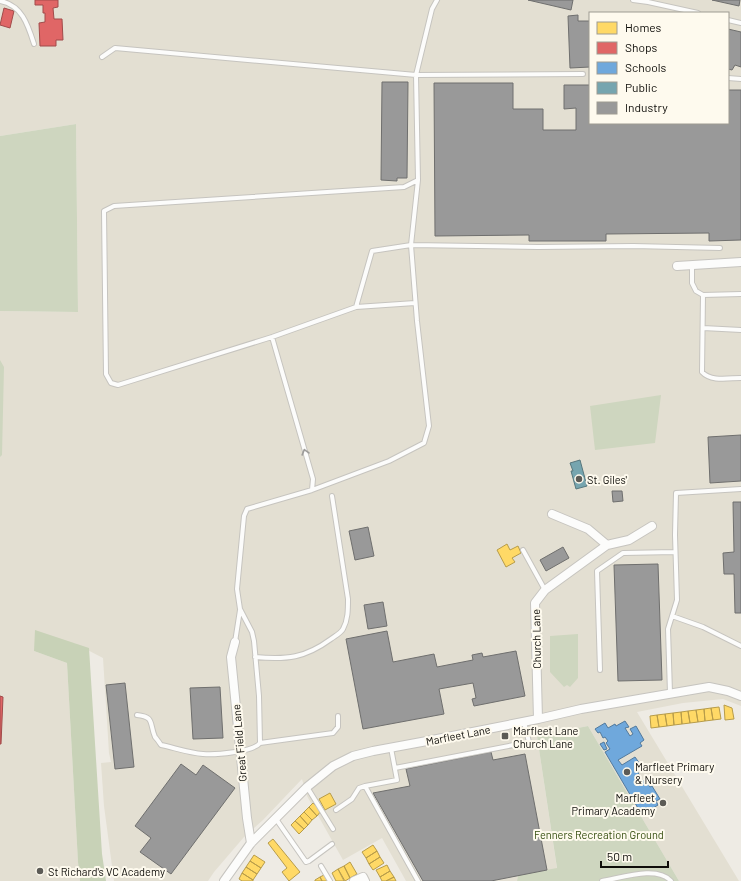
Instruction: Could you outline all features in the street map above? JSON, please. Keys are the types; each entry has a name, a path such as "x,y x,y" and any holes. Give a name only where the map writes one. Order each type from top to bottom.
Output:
{"street":[{"path":"677,266 741,262"},
{"path":"552,514 588,529 607,545"},
{"name":"Church Lane","path":"538,719 535,603 545,590 607,545 629,540 652,526"},
{"name":"Great Field Lane","path":"235,642 231,657 247,818 251,843"},
{"name":"Marfleet Lane","path":"224,881 251,843 307,787 333,766 353,756 524,722 581,709 709,687 728,691 741,696"},
{"path":"354,881 363,877 365,881"}],"lane":[{"path":"235,642 240,609 237,589 244,516 248,509 312,490 389,461 424,443 429,426 415,303 411,245 418,180 416,75 432,9 437,0"},
{"path":"632,0 693,12"},
{"path":"0,2 6,2 17,8 29,28 34,44"},
{"path":"729,20 741,23"},
{"path":"102,57 115,48 416,75 583,74"},
{"path":"729,78 741,79"},
{"path":"415,303 356,307 272,337 118,385 111,383 106,374 104,211 114,206 339,190 404,187 418,180"},
{"path":"356,307 372,251 411,245 720,248"},
{"path":"692,265 692,283 696,291 703,294 741,294"},
{"path":"703,294 702,372 705,375 714,378 741,378"},
{"path":"703,328 741,330"},
{"path":"272,337 313,479 312,490"},
{"path":"670,694 668,629 677,600 675,552 676,493 741,489"},
{"path":"256,657 292,658 302,656 328,642 343,631 348,616 348,599 332,496"},
{"path":"522,550 545,590"},
{"path":"600,670 597,571 623,553 675,552"},
{"path":"240,609 252,632 256,657 260,743"},
{"path":"672,616 703,627 741,646"},
{"path":"137,715 146,716 150,720 155,736 161,745 204,754 240,751 256,747 260,743 333,733 338,726 338,716"},
{"path":"395,768 528,742 524,722"},
{"path":"336,810 352,799 359,788 397,780 391,748"},
{"path":"365,786 418,881"},
{"path":"307,787 333,828"},
{"path":"276,819 306,862 310,861 332,844"},
{"path":"321,866 330,881"},
{"path":"602,881 649,873 663,875 671,881"}],"shaded area":[{"path":"0,0 741,0 741,706 723,699 683,703 637,712 739,881 679,881 588,726 537,736 557,869 518,875 517,881 406,881 382,838 343,860 307,796 302,779 263,820 244,837 208,881 114,881 104,806 101,763 111,762 109,753 103,658 74,643 34,651 67,663 80,881 0,881 0,311 78,312 76,124 0,136"}],"green space":[{"path":"76,124 78,312 0,311 0,136"},
{"path":"0,360 4,367 2,455 0,457"},
{"path":"661,395 655,443 595,450 590,406"},
{"path":"35,630 89,648 102,854 106,881 80,881 67,663 34,651"},
{"path":"578,634 578,678 570,687 567,685 564,687 550,672 550,636"},
{"name":"Fenners Recreation Ground","path":"588,726 679,881 517,881 518,875 557,868 537,736"}],"building: Homes":[{"path":"507,544 510,550 518,546 521,553 512,558 515,562 506,567 497,550"},
{"path":"724,705 732,708 734,719 725,720"},
{"path":"719,707 721,719 713,720 711,708"},
{"path":"711,708 713,720 705,721 704,709"},
{"path":"704,709 705,721 698,722 696,710"},
{"path":"696,710 698,722 690,723 688,711"},
{"path":"688,711 690,723 682,724 681,712"},
{"path":"681,712 682,724 674,725 673,713"},
{"path":"673,713 674,725 667,726 665,714"},
{"path":"665,714 667,726 659,727 657,715"},
{"path":"657,715 659,727 651,728 650,716"},
{"path":"330,793 336,804 325,810 319,799"},
{"path":"313,803 321,811 317,816 309,807"},
{"path":"309,807 317,816 312,820 304,812"},
{"path":"304,812 312,820 308,825 300,816"},
{"path":"300,816 308,825 304,829 295,821"},
{"path":"295,821 304,829 299,834 291,825"},
{"path":"273,839 300,872 289,881 282,872 287,868 268,843"},
{"path":"373,845 377,851 366,858 362,852"},
{"path":"377,851 380,857 369,864 366,858"},
{"path":"254,855 265,862 261,868 250,861"},
{"path":"380,857 384,863 373,870 369,864"},
{"path":"250,861 261,868 257,874 246,867"},
{"path":"350,862 357,874 350,878 344,866"},
{"path":"387,865 390,871 380,877 376,870"},
{"path":"344,866 350,878 345,881 338,869"},
{"path":"246,867 257,874 253,880 242,873"},
{"path":"338,869 344,881 336,881 332,873"},
{"path":"390,871 394,877 386,881 382,881 380,877"},
{"path":"242,873 253,881 242,881 239,879"},
{"path":"326,874 330,881 322,881 320,877"},
{"path":"320,877 322,881 315,881 315,880"},
{"path":"394,877 396,881 386,881"}],"building: Shops":[{"path":"35,0 58,0 58,7 53,8 54,19 62,19 63,40 56,40 56,46 40,46 39,23 45,22 45,13 43,13 43,5 35,5"},
{"path":"4,8 14,11 10,28 0,25"},
{"path":"0,696 3,697 1,744 0,744"}],"building: Schools":[{"name":"Marfleet Primary & Nursery","path":"625,721 629,727 625,728 630,736 633,734 630,729 636,726 644,740 640,743 642,746 618,760 622,765 635,757 640,764 635,767 640,776 636,778 639,783 643,780 645,784 647,782 650,787 652,786 660,799 656,801 658,805 642,815 605,752 610,749 606,743 608,741 595,729 605,723 608,728"},
{"name":"Marfleet Primary & Nursery","path":"604,742 607,749 604,750 600,744"}],"building: Public":[{"name":"St. Giles'","path":"580,460 587,486 576,489 570,463"}],"building: Industry":[{"path":"528,0 573,0 571,10"},
{"path":"712,0 740,0 739,6"},
{"path":"578,15 578,21 589,21 589,67 570,68 568,16"},
{"path":"729,29 741,32 741,67 735,65 732,70 729,69"},
{"path":"382,82 408,82 407,178 397,178 397,181 381,180"},
{"path":"434,83 513,83 513,109 543,109 543,130 576,130 576,108 564,109 564,85 589,85 589,124 729,124 729,90 741,90 741,240 709,241 709,233 606,234 606,241 529,241 529,235 435,236"},
{"path":"741,435 741,481 710,483 708,437"},
{"path":"612,491 622,491 623,501 613,502"},
{"path":"733,502 741,502 741,613 735,613 734,574 724,574 723,553 734,552"},
{"path":"368,527 374,556 355,560 349,531"},
{"path":"563,547 569,558 546,571 540,560"},
{"path":"658,564 662,680 618,681 614,565"},
{"path":"383,602 387,626 368,629 364,605"},
{"path":"387,631 393,662 434,654 437,667 473,660 472,655 482,653 483,657 516,651 525,696 474,706 472,699 476,698 473,683 439,689 444,714 363,729 346,639"},
{"path":"125,683 134,767 115,769 106,685"},
{"path":"220,687 223,738 193,739 190,688"},
{"path":"491,752 493,760 525,754 547,870 491,881 423,881 373,793 410,786 406,769"},
{"path":"181,764 196,775 203,765 235,788 171,874 140,852 151,838 135,826"}],"place":[{"name":"St. Giles'","path":"579,479"},
{"name":"Marfleet Lane Church Lane","path":"505,736"},
{"name":"Marfleet Primary & Nursery","path":"627,772"},
{"name":"Marfleet Primary Academy","path":"663,803"},
{"name":"St Richard's VC Academy","path":"40,871"}]}
